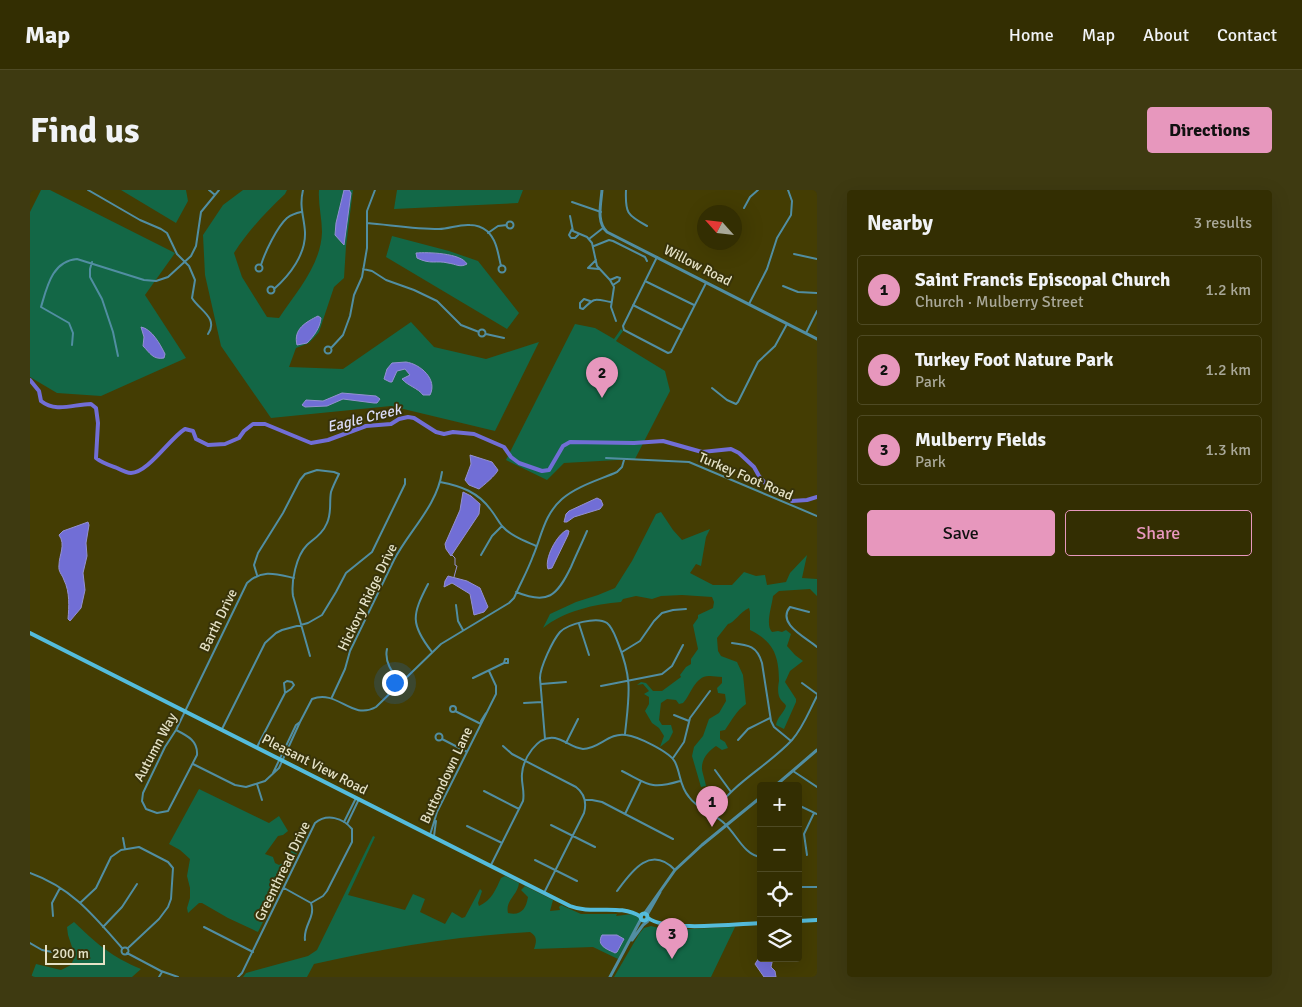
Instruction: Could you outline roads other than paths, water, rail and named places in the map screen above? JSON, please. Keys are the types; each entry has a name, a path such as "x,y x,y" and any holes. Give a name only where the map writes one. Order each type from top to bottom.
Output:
{"main road":[{"name":"Pleasant View Road","path":"30,633 577,909 623,911 663,924 757,923"},
{"path":"802,921 817,920"}],"street":[{"path":"88,190 140,220 162,228 167,233 177,254 189,266 196,280 192,292 193,300 212,320 212,328 208,334"},
{"path":"209,190 215,195"},
{"path":"72,344 73,333 69,322 41,307 52,276 59,266 72,259 77,259 151,281 162,280 176,272 191,256 196,246 201,212 219,190"},
{"path":"274,289 284,280 303,249 305,232 301,202 304,190"},
{"path":"331,348 343,335 363,269 367,248 368,211 375,190"},
{"path":"589,239 603,228 600,221 602,190"},
{"path":"626,190 625,205 628,212 634,219 647,226"},
{"path":"744,208 750,197 758,190"},
{"path":"749,304 767,269 777,238 791,215 792,201 788,190"},
{"path":"572,202 601,212"},
{"path":"261,265 266,251 284,221 301,212"},
{"path":"570,216 572,229 569,235 571,238 575,238 578,234"},
{"path":"367,223 408,228 446,229 470,225 481,227 496,244 501,266"},
{"path":"488,233 498,226 507,225"},
{"name":"Willow Road","path":"603,228 607,232 817,339"},
{"path":"572,229 589,239 594,246 599,269 610,280 612,285 611,302 616,321"},
{"path":"594,246 608,240 613,240 645,257 647,261"},
{"path":"794,254 817,260"},
{"path":"657,257 622,328 670,353 706,282"},
{"path":"596,260 588,268 599,269"},
{"path":"92,262 90,277 102,299 113,332 118,356"},
{"path":"363,269 437,301 461,325 479,332 481,336 486,334 504,338"},
{"path":"610,280 617,276 620,278 619,281 612,285"},
{"path":"645,281 694,305"},
{"path":"783,286 798,292 817,293"},
{"path":"590,301 611,302"},
{"path":"633,305 683,330"},
{"path":"806,333 817,311"},
{"path":"712,388 727,400 736,404 758,362 775,346 787,324"},
{"path":"479,332 483,330 486,334"},
{"name":"Turkey Foot Road","path":"606,458 689,462 817,516"},
{"path":"176,730 188,735 196,744 197,752 193,764 235,785 246,787 258,784 277,772 311,700 318,697 332,697 361,712 370,710 376,707 441,644 509,603 516,592 544,522 550,512 562,498 575,490 617,472 622,468 624,460"},
{"path":"294,578 272,573 257,576 254,565 258,553 305,474 318,470 334,472 338,474 332,492 331,512 327,524 317,538 306,546 299,557 294,578 292,586 293,596 310,656"},
{"name":"Hickory Ridge Drive","path":"332,697 350,651 400,547 424,516 440,482 442,472"},
{"path":"222,729 265,643 282,630 313,620 322,615 346,573 372,552 405,484 405,478"},
{"path":"440,482 458,486 474,493 486,503 502,526 513,535 536,546"},
{"path":"482,555 492,536 502,526"},
{"path":"516,592 538,598 550,596 561,588 587,531"},
{"name":"Barth Drive","path":"185,711 240,596 247,583 257,576"},
{"path":"428,584 417,605 416,614 417,628 422,639 432,652"},
{"path":"456,606 458,621 463,630"},
{"path":"809,612 790,607 786,614 792,627 817,646"},
{"path":"622,652 640,641 662,613 686,609"},
{"path":"545,739 540,671 558,636 564,629 595,620 605,622 613,630 628,670 630,680 625,734"},
{"path":"579,624 589,655"},
{"path":"732,643 750,646 761,658 770,718 774,726 791,741"},
{"path":"601,686 666,672 675,662 683,645"},
{"path":"387,649 386,660 401,683"},
{"path":"472,678 504,663"},
{"name":"Buttondown Lane","path":"432,836 437,812 496,694 496,686 489,671"},
{"path":"257,747 285,692 284,683 287,680 292,682 294,685 285,692"},
{"path":"541,684 566,682"},
{"path":"712,815 731,792 791,741 804,723 817,695 802,683"},
{"path":"672,758 684,742 689,721 710,691"},
{"path":"524,703 542,702"},
{"name":"Autumn Way","path":"185,711 143,793 142,801 146,809 157,814 164,813 172,806 193,764"},
{"path":"455,711 481,724"},
{"path":"674,715 689,721"},
{"path":"738,740 748,729 770,718"},
{"path":"566,743 578,719"},
{"path":"491,866 524,796 522,776 526,762 535,745 545,739 556,738 578,748 588,748 613,736 625,734 672,758 680,781 692,801 727,825 748,852 757,856"},
{"path":"442,739 467,752"},
{"path":"503,746 510,753 526,762 576,787 582,793 585,800 584,813 544,893"},
{"path":"780,782 817,750"},
{"path":"715,770 731,792"},
{"path":"622,771 641,781 657,786 680,781"},
{"path":"793,771 817,787"},
{"path":"625,814 641,781"},
{"path":"258,784 262,800"},
{"path":"484,792 519,809"},
{"path":"311,903 324,896 327,892 352,842 353,832 346,823 358,798"},
{"path":"585,800 598,801 674,838"},
{"path":"610,977 667,880 675,870 757,801"},
{"path":"802,807 816,814 804,834 807,855"},
{"name":"Greenthread Drive","path":"238,977 253,952 315,823 328,817 346,823"},
{"path":"551,825 595,847"},
{"path":"467,826 502,843"},
{"path":"123,838 126,849"},
{"path":"80,903 96,888 111,857 116,852 139,846 164,859 173,868 171,899 168,907 159,919 128,948 127,953"},
{"path":"535,860 577,881"},
{"path":"617,891 632,871 645,861 664,862 675,870"},
{"path":"30,873 60,888 80,903 122,948 122,953 127,953 162,972 178,977"},
{"path":"103,927 122,907 137,884"},
{"path":"802,887 817,887"},
{"path":"53,916 52,903 60,888"},
{"path":"284,888 311,903 313,913 304,932 305,940"},
{"path":"625,951 645,918"},
{"path":"204,927 253,952"},
{"path":"30,943 42,950 57,953"},
{"path":"122,948 128,948"},
{"path":"159,977 162,972"}],"waterway":[{"name":"Eagle Creek","path":"30,380 39,391 41,401 47,405 65,407 91,404 96,408 98,423 96,458 129,473 138,471 152,461 185,429 193,431 196,439 208,445 225,444 239,438 253,424 265,424 311,443 328,440 366,426 391,424 399,419 408,417 414,418 436,432 444,434 453,432 474,434 504,447 511,457 519,463 542,471 549,470 563,446 570,442 634,443 663,441 702,452 731,449 739,453 754,467 765,483 773,485 782,496 792,501 817,497"},
{"path":"452,555 457,566 454,577"}],"place":[{"name":"Turkey Foot Nature Park","path":"602,398"},
{"name":"Saint Francis Episcopal Church","path":"712,827"},
{"name":"Mulberry Fields","path":"672,959"}]}
